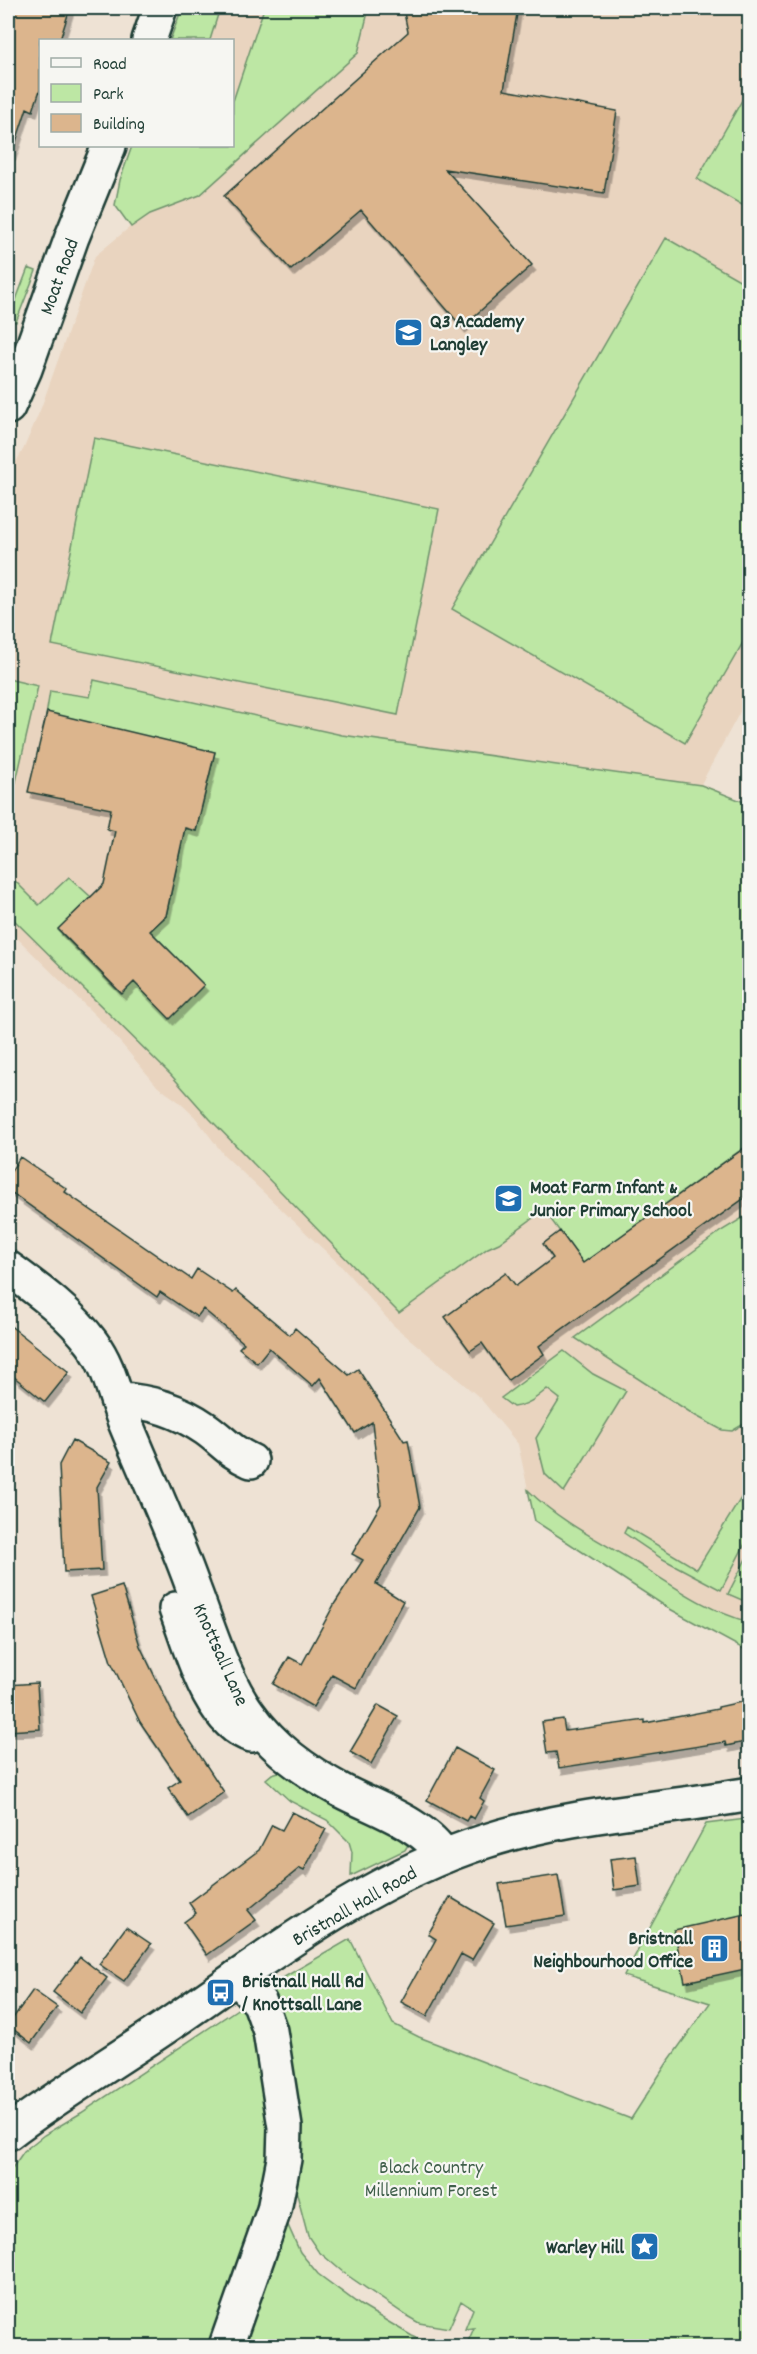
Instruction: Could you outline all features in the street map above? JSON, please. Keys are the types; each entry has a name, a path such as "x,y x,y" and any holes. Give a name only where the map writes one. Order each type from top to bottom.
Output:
{"street":[{"path":"149,39 160,8"},
{"name":"Moat Road","path":"8,407 25,369 72,237 109,147"},
{"name":"Knottsall Lane","path":"8,1268 64,1312 93,1344 111,1378 123,1419 175,1537 190,1623 219,1685 292,1761 341,1791 418,1830 430,1839 444,1856"},
{"path":"118,1400 148,1403 167,1408 206,1429 233,1453 251,1461"},
{"name":"Bristnall Hall Road","path":"8,2133 237,1977 363,1896 444,1856 539,1826 750,1794"},
{"path":"226,2346 274,2210 284,2159 285,2127 270,2031 260,2003 237,1977"}],"shaded area":[{"path":"182,8 749,8 749,695 701,784 749,804 749,1652 668,1608 535,1521 518,1444 479,1397 393,1325 341,1266 224,1155 195,1117 158,1087 109,1029 8,929 8,476 24,448 41,408 95,256 130,227 115,205 120,180 132,147 234,147 234,39 170,39"}],"green space":[{"path":"182,8 220,8 210,39 170,39"},
{"path":"264,8 369,8 358,53 200,195 150,214 131,227 115,205 120,180 132,147 234,147 234,98"},
{"path":"749,88 750,209 697,179"},
{"path":"666,238 750,286 749,632 685,743 452,609"},
{"path":"28,268 36,271 16,322 8,321"},
{"path":"94,438 439,509 398,715 52,645"},
{"path":"8,679 38,686 15,786 8,779"},
{"name":"Moat Farm Infant & Junior Primary School","path":"94,680 342,735 701,785 749,804 749,1144 583,1263 544,1210 399,1313 210,1119 171,1075 8,914 8,886 15,881 39,905 69,877 91,897 58,930 121,994 134,982 170,1018 203,985 150,931 166,916 185,828 196,831 215,752 46,716 50,691 90,697"},
{"path":"749,1214 749,1421 732,1431 722,1430 696,1416 575,1338 721,1231"},
{"path":"564,1351 593,1374 626,1391 564,1492 545,1474 536,1438 560,1399 547,1389 531,1401 513,1407 501,1398"},
{"path":"528,1490 566,1521 690,1596 719,1611 749,1622 749,1652 668,1608 535,1521"},
{"path":"744,1493 749,1497 749,1536 721,1590 661,1558 624,1533 627,1527 697,1569"},
{"path":"749,1553 749,1603 728,1594"},
{"path":"289,1769 406,1837 408,1845 405,1850 351,1876 352,1852 349,1842 327,1820 290,1801 266,1779 272,1774"},
{"name":"Black Country Millennium Forest","path":"746,1819 750,1832 749,2346 466,2346 474,2328 465,2329 473,2309 461,2301 449,2328 419,2323 344,2273 318,2251 308,2236 294,2183 262,1990 350,1939 393,2024 419,2037 631,2119 710,2003 624,1976 706,1824"},
{"path":"242,2006 258,2036 277,2151 220,2346 8,2346 8,2174 24,2151 44,2135"},
{"path":"282,2212 300,2252 318,2274 360,2305 412,2336 436,2346 235,2346"}],"building":[{"path":"8,8 70,8 60,39 39,39 39,93 33,111 27,108 12,154 8,154"},
{"name":"Q3 Academy Langley","path":"403,8 518,8 504,90 617,111 604,193 445,169 532,265 462,327 361,210 291,270 224,196 408,32"},
{"path":"47,712 215,752 196,831 185,828 166,916 150,931 204,985 170,1019 134,982 122,994 58,929 104,884 115,831 107,829 111,809 28,792"},
{"path":"750,1144 750,1194 539,1346 544,1354 508,1380 482,1343 470,1351 445,1317 506,1273 516,1286 553,1258 543,1244 560,1231 583,1263"},
{"path":"20,1157 67,1189 65,1192 191,1279 197,1269 233,1293 236,1290 290,1335 295,1328 349,1375 358,1369 404,1441 408,1440 420,1507 376,1584 403,1601 356,1688 332,1675 313,1707 273,1684 289,1657 302,1664 335,1603 363,1560 352,1554 381,1504 372,1422 355,1433 320,1378 313,1386 269,1348 257,1363 239,1348 244,1343 203,1309 197,1317 160,1292 157,1297 8,1190 8,1176"},
{"path":"8,1324 69,1372 45,1402 8,1372"},
{"path":"72,1440 111,1462 97,1487 102,1570 64,1572 59,1465"},
{"path":"122,1586 140,1646 175,1718 224,1792 188,1817 168,1788 180,1780 140,1722 111,1662 91,1596"},
{"path":"37,1683 40,1729 8,1731 8,1685"},
{"path":"750,1700 750,1741 726,1746 725,1742 559,1768 556,1752 547,1753 542,1722 563,1719 565,1731 645,1720 645,1723 718,1709 718,1707"},
{"path":"378,1705 398,1716 371,1764 350,1752"},
{"path":"455,1748 495,1770 480,1798 484,1801 474,1819 469,1816 466,1821 427,1800"},
{"path":"292,1812 326,1829 304,1870 300,1868 248,1910 256,1920 207,1955 184,1922 196,1913 189,1903 259,1850 272,1825 282,1830"},
{"path":"636,1856 640,1886 614,1890 610,1859"},
{"path":"558,1875 565,1916 506,1925 499,1884"},
{"path":"450,1897 494,1923 472,1960 461,1954 427,2016 401,2002 436,1939 428,1934"},
{"name":"Bristnall Neighbourhood Office","path":"750,1913 750,1968 685,1982 674,1930"},
{"path":"126,1927 151,1944 124,1981 99,1964"},
{"path":"80,1957 107,1978 80,2013 53,1992"},
{"path":"33,1990 57,2007 31,2043 8,2025"}],"place":[{"name":"Q3 Academy Langley","path":"409,332"},
{"name":"Moat Farm Infant & Junior Primary School","path":"509,1198"},
{"name":"Bristnall Neighbourhood Office","path":"714,1949"},
{"name":"Bristnall Hall Rd / Knottsall Lane","path":"221,1992"},
{"name":"Warley Hill","path":"645,2246"}]}
